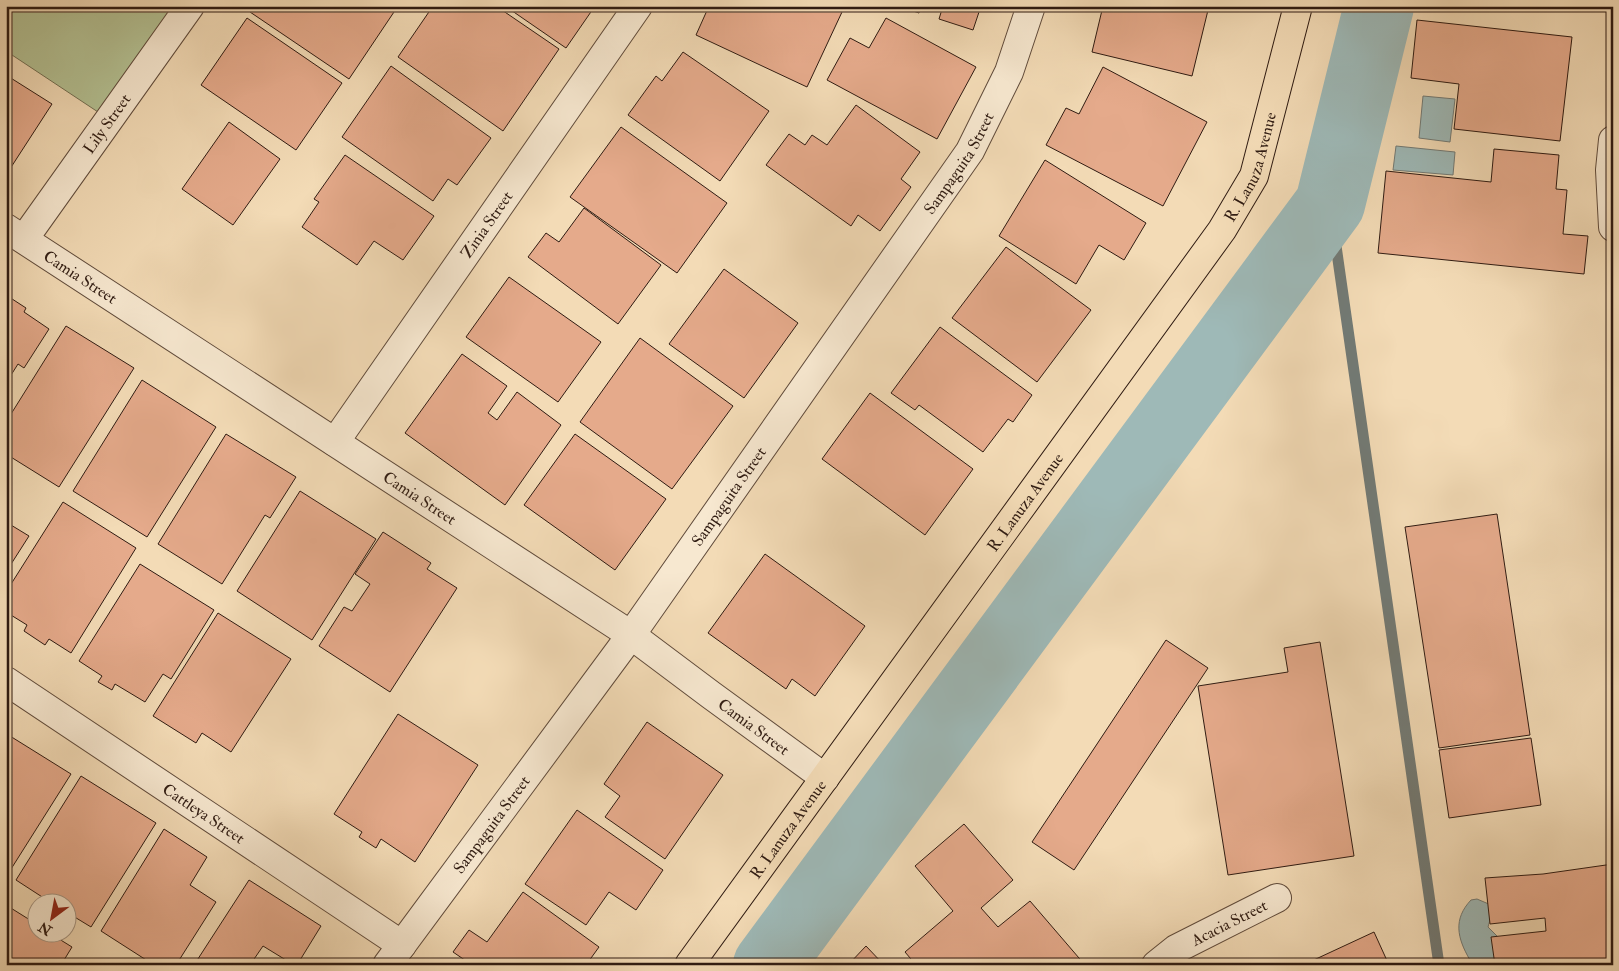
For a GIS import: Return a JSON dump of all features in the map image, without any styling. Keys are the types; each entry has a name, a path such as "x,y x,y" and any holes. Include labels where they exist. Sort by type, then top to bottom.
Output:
{"main road":[{"name":"R. Lanuza Avenue","path":"689,965 1222,230 1254,176 1298,6"}],"street":[{"name":"Lily Street","path":"15,234 190,6"},
{"name":"Zinia Street","path":"336,442 638,6"},
{"name":"Sampaguita Street","path":"394,955 631,634 970,151 1009,72 1031,6"},
{"path":"1613,140 1610,170 1613,227"},
{"name":"Camia Street","path":"15,234 631,634 825,778"},
{"name":"Cattleya Street","path":"6,681 394,955"},
{"name":"Acacia Street","path":"1156,965 1176,950 1277,898"}],"green space":[{"path":"6,6 175,6 98,112 6,51"}],"water":[{"path":"1423,96 1455,99 1450,142 1419,138"},
{"path":"1396,146 1455,152 1453,175 1393,170"},
{"path":"1477,899 1491,905 1492,913 1488,927 1498,937 1499,958 1496,961 1482,964 1470,960 1462,944 1459,929 1461,914 1465,907 1471,900"}],"building":[{"path":"255,6 398,6 349,79 250,12"},
{"path":"433,6 496,6 559,49 503,131 398,57"},
{"path":"505,6 595,6 566,48"},
{"path":"709,6 831,6 842,12 807,87 696,35"},
{"path":"898,6 921,6 919,13"},
{"path":"943,6 981,6 973,30 939,19"},
{"path":"1103,6 1209,6 1192,76 1092,52"},
{"path":"247,18 342,83 296,150 201,85"},
{"path":"886,18 976,67 937,139 827,80 850,38 869,48"},
{"path":"1417,20 1572,37 1560,141 1454,129 1459,84 1411,78"},
{"path":"683,52 769,111 720,181 628,115 656,76 662,81"},
{"path":"391,66 491,138 457,185 448,179 433,201 342,137"},
{"path":"1103,67 1207,122 1163,206 1046,145 1066,108 1079,114"},
{"path":"6,75 52,104 6,175"},
{"path":"856,105 920,152 901,179 911,187 880,231 858,215 851,226 766,165 789,134 805,145 812,135 827,145"},
{"path":"229,122 280,159 233,225 182,189"},
{"path":"621,127 727,203 677,273 570,197"},
{"path":"1494,149 1559,155 1556,189 1567,190 1563,234 1588,236 1584,274 1378,253 1386,171 1491,182"},
{"path":"345,155 434,216 403,260 374,241 357,265 302,227 319,202 314,199"},
{"path":"1045,160 1146,223 1124,260 1099,245 1076,284 999,236"},
{"path":"584,208 661,265 618,324 528,257 546,233 559,242"},
{"path":"1006,247 1091,310 1037,382 952,318"},
{"path":"724,269 798,323 744,398 669,344"},
{"path":"509,277 601,342 558,402 466,337"},
{"path":"6,295 26,308 24,312 49,329 24,368 18,364 6,383"},
{"path":"66,326 134,368 59,487 6,454 6,422"},
{"path":"940,327 1032,395 1013,422 1008,419 983,452 919,405 915,410 891,393"},
{"path":"640,338 733,406 672,489 580,422"},
{"path":"462,354 507,386 488,413 497,420 517,392 561,425 505,505 405,433"},
{"path":"142,380 216,427 147,537 73,491"},
{"path":"870,393 973,469 925,535 822,459"},
{"path":"226,434 296,477 270,518 265,515 222,584 158,544"},
{"path":"575,434 666,499 615,570 524,505"},
{"path":"300,491 376,539 312,640 237,591"},
{"path":"63,502 136,548 71,653 49,639 45,645 24,631 27,625 6,612 6,592"},
{"path":"1497,514 1530,735 1439,748 1405,527"},
{"path":"6,522 29,536 6,572"},
{"path":"383,532 431,563 427,569 457,588 390,692 319,646 344,607 352,611 370,584 355,574"},
{"path":"765,554 865,626 815,696 792,679 786,689 708,633"},
{"path":"140,564 214,610 171,679 163,674 145,702 115,684 112,690 98,682 102,676 79,661"},
{"path":"218,613 291,659 231,752 202,733 196,743 153,716"},
{"path":"1166,640 1208,668 1074,870 1032,842"},
{"path":"1320,642 1354,856 1228,875 1198,686 1288,672 1284,648"},
{"path":"398,714 478,765 415,862 381,839 376,848 359,837 362,832 334,814"},
{"path":"647,722 723,775 665,859 605,817 620,796 604,784"},
{"path":"10,736 71,774 6,877 6,742"},
{"path":"1531,738 1541,805 1449,818 1439,750"},
{"path":"81,776 156,823 91,927 78,919 78,894 38,894 16,880"},
{"path":"577,810 663,870 636,910 609,892 586,925 525,884"},
{"path":"964,824 1013,880 981,908 998,927 1030,901 1085,965 916,965 905,952 953,911 915,866"},
{"path":"164,829 207,857 190,885 216,902 176,965 154,965 101,931"},
{"path":"1613,864 1613,965 1495,965 1491,937 1546,931 1545,918 1490,924 1485,878 1543,874"},
{"path":"249,880 321,926 297,965 263,946 250,965 194,965"},
{"path":"523,892 599,947 586,965 472,965 453,952 469,930 487,942"},
{"path":"6,905 28,919 28,944 67,944 72,947 61,965 6,965"},
{"path":"1374,932 1389,965 1303,965"},
{"path":"866,946 884,965 848,965"}],"waterway":[{"path":"768,965 1330,204 1379,6"},
{"path":"1330,204 1439,965"}]}
